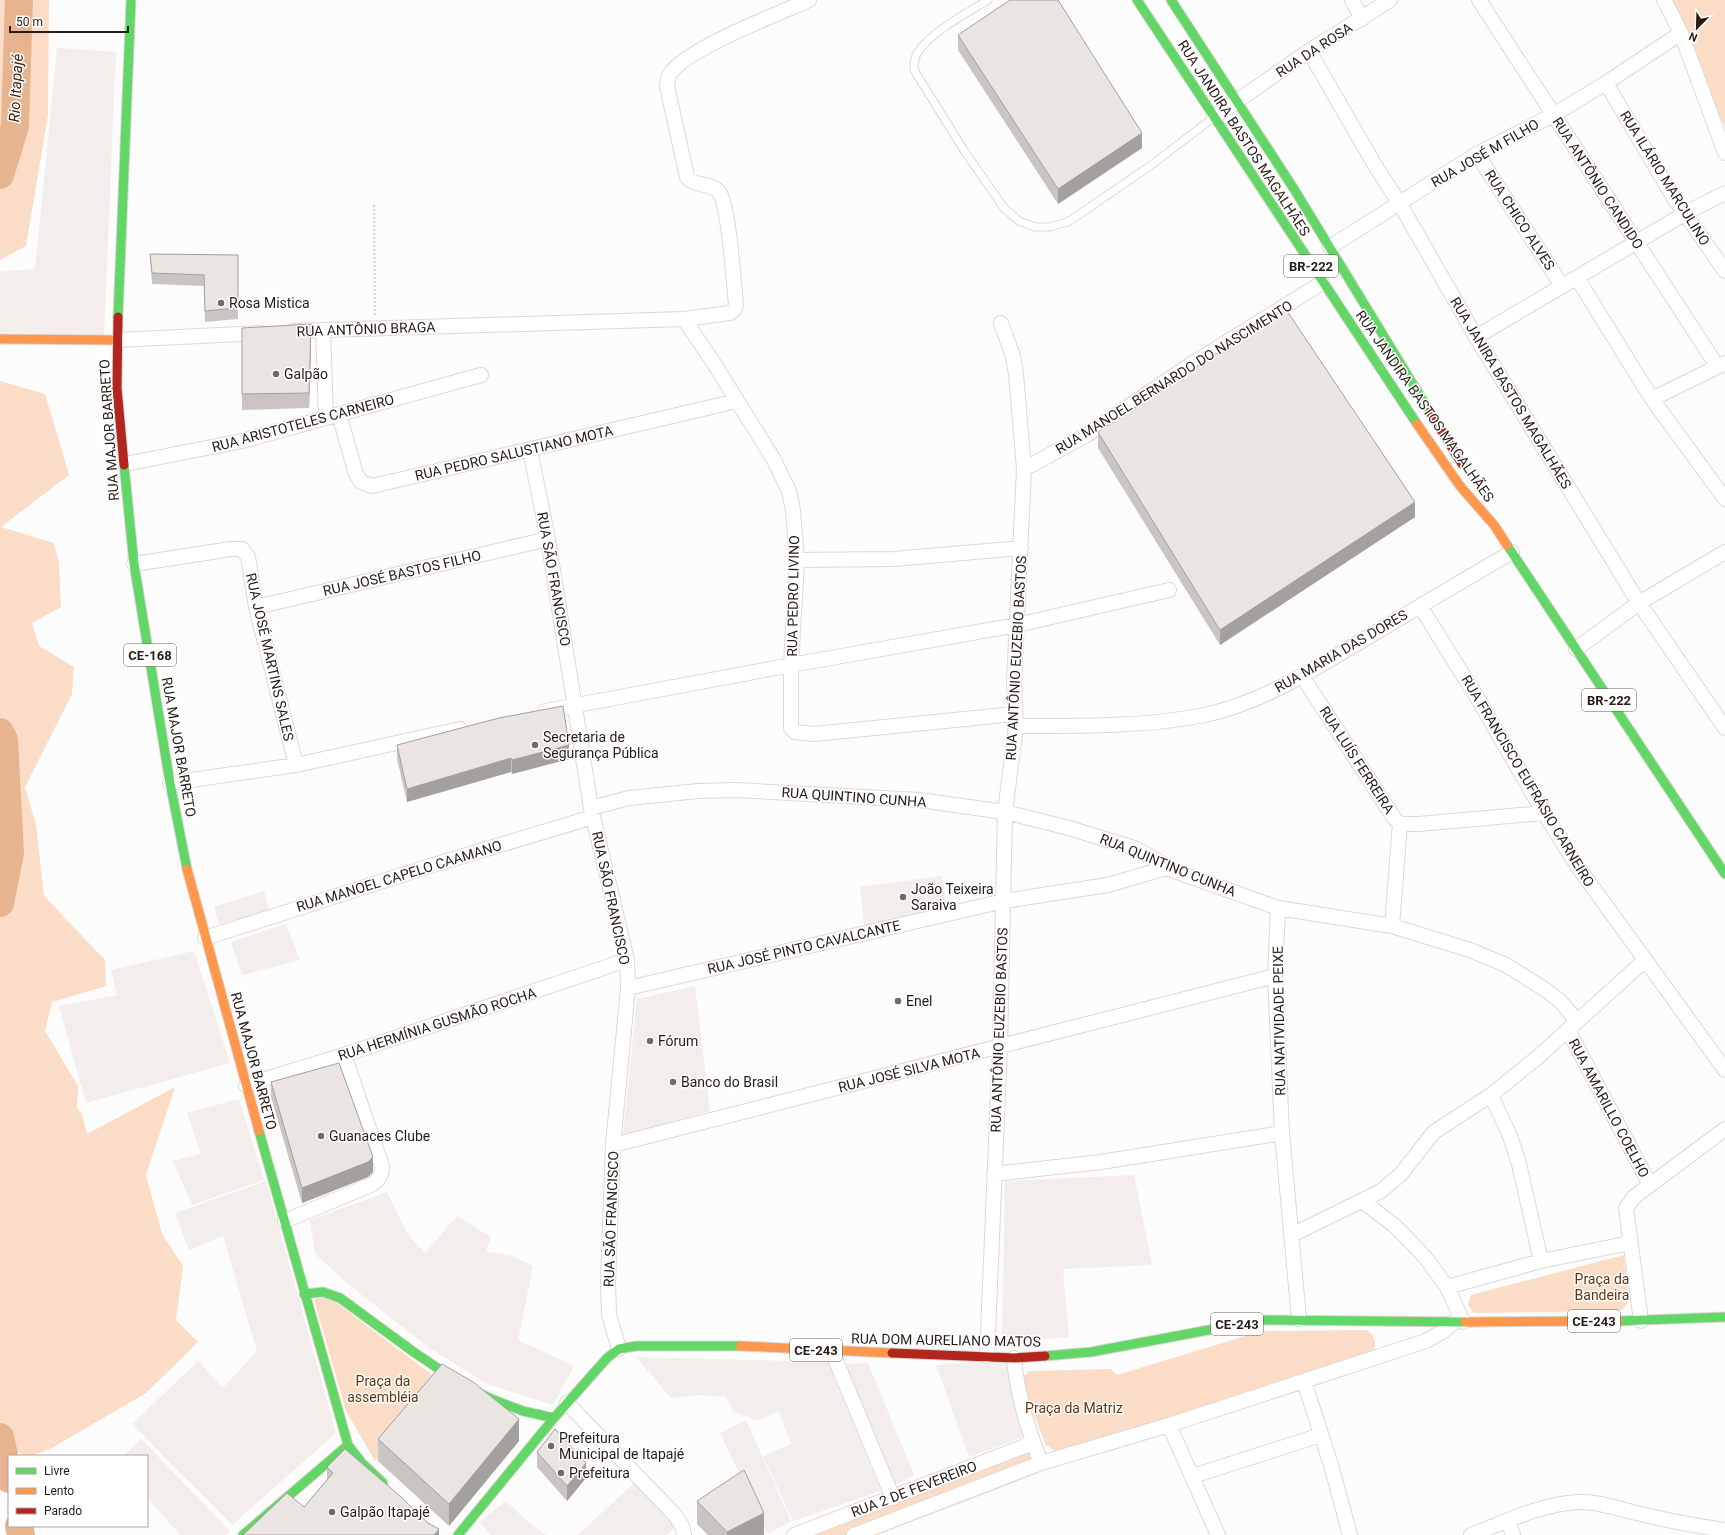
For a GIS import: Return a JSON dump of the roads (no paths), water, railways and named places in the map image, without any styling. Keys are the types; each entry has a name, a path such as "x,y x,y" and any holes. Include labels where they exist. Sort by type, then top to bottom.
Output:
{"main road":[{"name":"RUA MAJOR BARRETO","path":"131,0 117,340 118,388 134,564 170,783 190,885 285,1221 304,1294 348,1445"},
{"name":"RUA JANDIRA BASTOS MAGALHÃES","path":"1137,0 1322,283 1453,474 1478,508 1494,525 1725,874"},
{"name":"RUA JANDIRA BASTOS MAGALHÃES","path":"1171,0 1238,101 1330,247 1466,470"},
{"name":"RUA ANTÔNIO BRAGA","path":"0,339 117,340"},
{"name":"RUA JANDIRA BASTOS MAGALHÃES","path":"1482,497 1494,525"},
{"path":"304,1294 323,1292 340,1298 438,1371 509,1408 554,1418"},
{"name":"CE-243","path":"1458,1322 1641,1321 1725,1317"},
{"name":"RUA DOM AURELIANO MATOS","path":"619,1349 636,1346 751,1346 832,1351 1014,1358 1091,1352 1262,1320 1299,1319 1458,1322"},
{"path":"461,1534 554,1418 607,1358 619,1349"},
{"path":"243,1535 348,1445 362,1463 389,1489"}],"street":[{"name":"RUA ANTÔNIO BRAGA","path":"117,340 375,328 684,319 724,315 734,310 736,305 728,228 721,195 715,188 693,182 687,178 667,86 670,74 681,62 712,44 809,0"},
{"path":"1352,0 1362,19"},
{"name":"RUA DA ROSA","path":"1214,117 1309,51 1390,0"},
{"name":"RUA ANTÔNIO CANDIDO","path":"1479,0 1636,242 1721,364"},
{"path":"1664,0 1681,33 1725,153"},
{"name":"RUA JOSÉ M FILHO","path":"1330,247 1477,154 1553,115 1606,84 1681,33"},
{"name":"RUA JANIRA BASTOS MAGALHÃES","path":"1309,51 1376,167 1400,204 1476,337 1639,603 1725,728"},
{"name":"RUA ILÁRIO MARCULINO","path":"1606,84 1674,198 1686,213 1725,271"},
{"name":"RUA CHICO ALVES","path":"1477,154 1562,286"},
{"path":"1476,337 1686,213 1725,193"},
{"path":"1577,278 1652,399 1725,499"},
{"name":"RUA MANOEL BERNARDO DO NASCIMENTO","path":"1024,469 1088,434 1192,364 1322,283"},
{"name":"RUA PEDRO LIVINO","path":"684,319 774,460 789,491 793,510 797,560 791,665 790,721 791,728 795,732"},
{"name":"RUA ANTÔNIO EUZEBIO BASTOS","path":"987,1356 1000,1047 1005,812 1016,720 1014,683 1024,469 1016,374 1013,356 1001,323"},
{"path":"323,330 332,416"},
{"path":"1652,399 1721,364"},
{"name":"RUA ARISTOTELES CARNEIRO","path":"124,464 219,446 481,374"},
{"name":"RUA PEDRO SALUSTIANO MOTA","path":"332,416 356,474 361,482 372,486 737,401"},
{"name":"RUA SÃO FRANCISCO","path":"530,450 548,539 576,705 592,812 627,960 628,988 612,1144 608,1282 609,1315 619,1349"},
{"name":"RUA JOSÉ BASTOS FILHO","path":"256,607 548,539"},
{"path":"797,560 894,559 1021,548"},
{"name":"RUA JOSÉ MARTINS SALES","path":"134,564 231,549 242,549 248,557 256,607 296,765"},
{"name":"RUA MARIA DAS DORES","path":"795,732 814,734 1016,720 1095,725 1145,723 1200,716 1233,708 1302,676 1512,552"},
{"path":"1576,649 1639,603 1725,552"},
{"path":"531,714 791,665 1017,626 1169,590"},
{"name":"RUA FRANCISCO EUFRÁSIO CARNEIRO","path":"1420,606 1478,699 1544,813 1578,867 1725,1070"},
{"name":"RUA LUÍS FERREIRA","path":"1302,676 1400,824 1419,824 1544,813"},
{"path":"170,783 296,765 473,726"},
{"name":"RUA QUINTINO CUNHA","path":"592,812 629,798 667,793 736,790 920,800 1005,812 1070,828 1134,848 1155,859 1166,868 1278,908 1392,926 1470,950 1506,966 1546,990 1560,1001 1572,1026"},
{"name":"RUA MANOEL CAPELO CAAMANO","path":"205,938 592,812"},
{"path":"1392,926 1400,824"},
{"name":"RUA JOSÉ PINTO CAVALCANTE","path":"628,988 1004,901 1108,885 1166,868"},
{"name":"RUA NATIVIDADE PEIXE","path":"1278,908 1275,976 1282,1133 1299,1319"},
{"name":"RUA HERMÍNIA GUSMÃO ROCHA","path":"246,1085 344,1055 627,960"},
{"path":"1292,1235 1381,1191 1401,1174 1434,1132 1491,1094 1572,1026 1645,960"},
{"name":"RUA JOSÉ SILVA MOTA","path":"612,1144 1000,1047 1275,976"},
{"name":"RUA AMARILLO COELHO","path":"1572,1026 1650,1185"},
{"path":"285,1221 373,1184 380,1178 382,1173 382,1166 344,1055"},
{"path":"1491,1094 1510,1136 1519,1164 1541,1261"},
{"path":"1641,1321 1626,1208 1634,1197 1725,1129"},
{"path":"994,1174 1117,1160 1282,1133"},
{"path":"1362,1201 1395,1226 1425,1257 1447,1287 1458,1322"},
{"path":"1447,1287 1541,1261 1630,1243"},
{"name":"RUA 2 DE FEVEREIRO","path":"854,1535 1041,1463 1169,1425 1426,1341 1458,1322"},
{"path":"832,1351 892,1498"},
{"path":"1014,1358 1018,1388 1033,1443 1041,1463"},
{"path":"1304,1381 1350,1535"},
{"path":"568,1402 675,1515 682,1526 684,1535"},
{"path":"1169,1425 1218,1535"},
{"path":"1193,1476 1321,1435"},
{"name":"RUA 2 DE FEVEREIRO","path":"794,1535 1033,1443"},
{"path":"1471,1535 1508,1520 1562,1504 1580,1502 1599,1504 1684,1524 1725,1530"},
{"path":"1508,1520 1513,1535"}],"lane":[{"path":"988,0 945,28 927,43 917,53 914,62 914,70 965,152 1004,208 1019,221 1035,228 1050,227 1068,222 1150,166 1214,117"}],"waterway":[{"name":"Rio Itapajé","path":"0,175 15,126 19,0"},
{"name":"Rio Itapajé","path":"0,732 4,740 10,853 0,903"},
{"name":"Rio Itapajé","path":"0,1437 8,1474"},
{"name":"Rio Itapajé","path":"19,1527 21,1535"}],"place":[{"name":"Rosa Mistica","path":"221,303"},
{"name":"Galpão","path":"276,374"},
{"name":"Secretaria de Segurança Pública","path":"535,745"},
{"name":"João Teixeira Saraiva","path":"903,897"},
{"name":"Enel","path":"898,1001"},
{"name":"Fórum","path":"650,1041"},
{"name":"Banco do Brasil","path":"673,1082"},
{"name":"Guanaces Clube","path":"321,1136"},
{"name":"Prefeitura Municipal de Itapajé","path":"551,1446"},
{"name":"Prefeitura","path":"561,1473"},
{"name":"Galpão Itapajé","path":"332,1512"}],"park label":[{"name":"Praça da Bandeira","path":"1602,1288"},
{"name":"Praça da assembléia","path":"383,1390"},
{"name":"Praça da Matriz","path":"1074,1408"}]}
